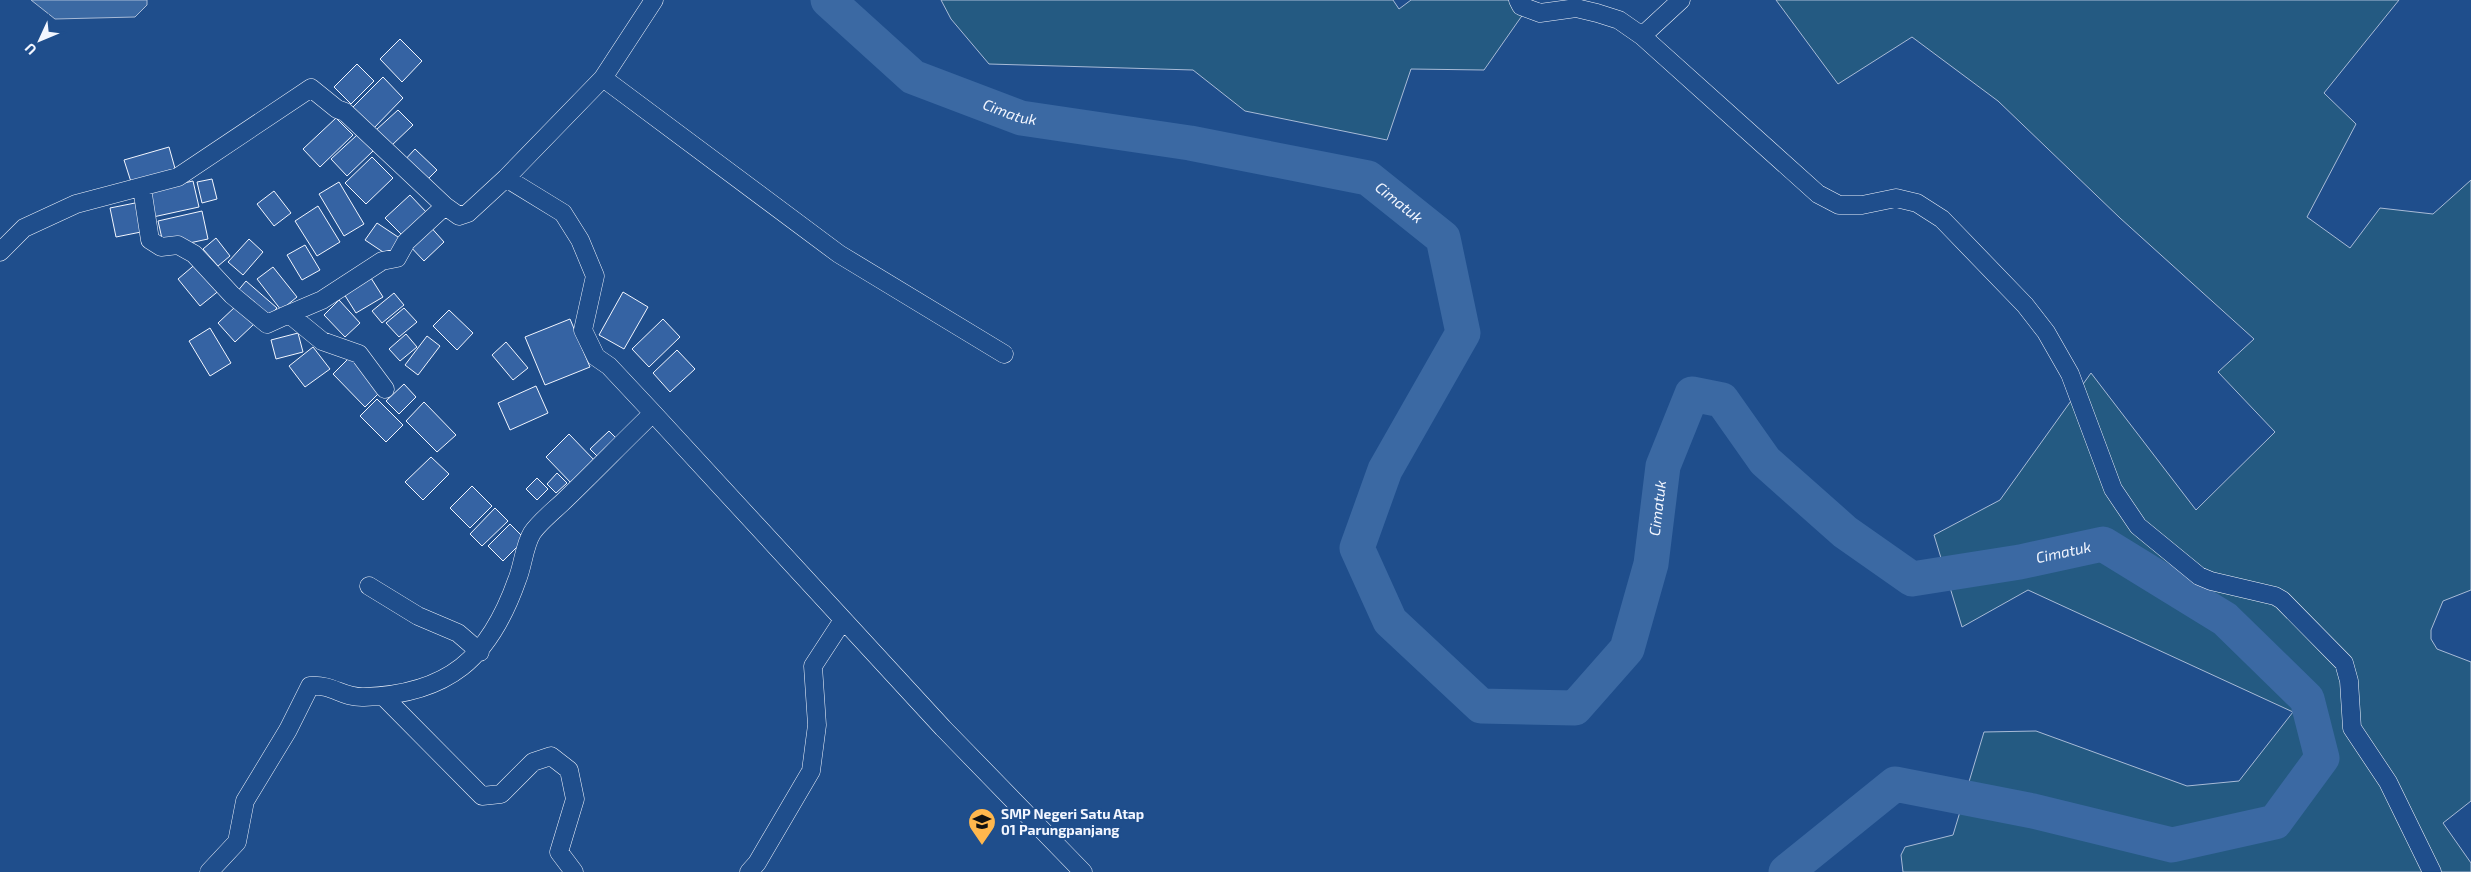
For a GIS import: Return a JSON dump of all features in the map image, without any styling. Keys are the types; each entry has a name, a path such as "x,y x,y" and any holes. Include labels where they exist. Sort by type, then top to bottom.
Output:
{"street":[{"path":"0,252 24,228 76,204 178,177 311,88 337,109 345,112 445,206 459,216 468,213 506,178 603,78 654,0"},
{"path":"1518,0 1521,6 1540,13 1576,8 1619,20 1642,36 1818,194 1839,205 1862,205 1896,198 1917,203 1942,219 2025,305 2046,332 2070,374 2113,489 2138,526 2199,576 2210,581 2275,596 2282,600 2344,663 2349,681 2352,728 2388,782 2432,872"},
{"path":"1642,36 1681,0"},
{"path":"603,78 839,254 1004,354"},
{"path":"506,178 563,213 576,233 595,276 583,330 596,357 609,366 943,728 1083,872"},
{"path":"142,188 150,240 161,247 178,245 194,254 232,295 266,324 322,300 382,261 397,258 406,242 445,206"},
{"path":"289,314 322,341 359,354 385,389"},
{"path":"209,872 237,842 244,801 288,730 310,686 324,685 340,694 362,698 383,696 441,682 459,671 480,652 511,596 532,534 653,413"},
{"path":"369,586 418,616 458,632 480,652"},
{"path":"749,872 757,863 811,771 817,725 813,666 843,620"},
{"path":"383,696 482,796 501,794 533,762 551,756 569,770 575,799 559,852 574,872"}],"shaded area":[{"path":"31,0 147,0 147,5 135,17 55,19"},
{"path":"941,0 1393,0 1399,9 1411,0 1533,0 1484,70 1411,69 1387,140 1245,111 1193,70 989,64 951,19"},
{"path":"1776,0 2399,0 2324,93 2356,124 2307,217 2350,248 2380,208 2433,214 2471,180 2471,590 2443,601 2431,630 2431,639 2437,649 2471,662 2471,801 2443,823 2471,863 2471,872 1903,872 1901,855 1905,847 1953,835 1984,732 2036,731 2187,786 2239,781 2293,712 2028,590 1962,627 1934,535 2000,500 2091,373 2196,510 2275,432 2218,372 2254,339 2120,218 1998,101 1912,37 1838,84"}],"building":[{"path":"400,39 422,61 402,82 380,59"},
{"path":"357,64 374,81 351,104 334,87"},
{"path":"383,77 403,98 373,129 352,108"},
{"path":"398,110 413,125 391,146 376,130"},
{"path":"336,118 353,135 320,167 303,149"},
{"path":"357,135 373,151 347,176 331,159"},
{"path":"169,147 176,172 132,185 124,160"},
{"path":"415,149 437,170 424,183 402,163"},
{"path":"372,157 393,178 366,204 345,183"},
{"path":"212,179 217,199 202,203 197,182"},
{"path":"193,181 199,207 153,217 147,191"},
{"path":"339,182 364,224 344,236 319,194"},
{"path":"274,191 291,213 274,226 257,204"},
{"path":"410,195 427,213 403,236 385,218"},
{"path":"140,202 146,231 116,237 110,208"},
{"path":"318,206 340,242 317,256 295,221"},
{"path":"202,211 208,239 180,245 163,243 158,221"},
{"path":"377,223 401,239 389,256 365,240"},
{"path":"428,224 444,242 424,261 407,243"},
{"path":"216,238 230,256 218,266 203,249"},
{"path":"249,239 263,252 243,275 228,262"},
{"path":"305,245 320,270 302,280 287,255"},
{"path":"198,262 221,289 200,306 178,279"},
{"path":"273,267 297,297 281,310 257,279"},
{"path":"371,278 383,297 356,313 344,294"},
{"path":"246,281 277,308 266,320 236,293"},
{"path":"623,292 648,307 624,349 599,335"},
{"path":"394,293 404,305 382,323 372,311"},
{"path":"339,300 360,323 345,337 324,315"},
{"path":"236,306 254,324 235,342 218,323"},
{"path":"404,308 417,322 399,337 386,323"},
{"path":"449,310 473,333 457,350 433,326"},
{"path":"570,319 590,367 545,385 525,337"},
{"path":"663,319 680,337 649,367 632,349"},
{"path":"210,328 231,363 210,376 189,341"},
{"path":"298,333 303,352 276,359 271,340"},
{"path":"406,334 417,347 400,361 389,349"},
{"path":"427,336 440,346 418,375 405,365"},
{"path":"506,342 528,368 513,380 492,355"},
{"path":"313,347 330,369 305,387 289,366"},
{"path":"677,350 695,369 670,392 653,373"},
{"path":"351,356 383,389 365,407 333,374"},
{"path":"404,384 416,397 399,414 386,401"},
{"path":"536,386 548,413 510,430 498,403"},
{"path":"377,399 403,425 386,442 360,416"},
{"path":"424,402 456,435 437,452 406,421"},
{"path":"609,431 617,439 599,458 590,449"},
{"path":"569,434 596,462 573,485 546,457"},
{"path":"431,457 449,474 423,500 405,482"},
{"path":"557,473 567,483 556,493 547,484"},
{"path":"537,478 548,489 537,500 526,489"},
{"path":"472,486 492,506 470,528 450,508"},
{"path":"495,508 508,521 482,546 470,534"},
{"path":"510,524 525,539 503,561 488,546"}],"waterway":[{"name":"Cimatuk","path":"828,0 913,77 1021,118 1190,143 1368,178 1443,238 1463,333 1385,470 1357,548 1390,621 1481,706 1575,708 1627,649 1651,564 1663,466 1692,394 1722,400 1765,461 1845,532 1912,579 2020,562 2103,544 2225,619 2307,699 2322,758 2275,822 2172,845 2033,811 1895,784 1786,872"}],"place":[{"name":"SMP Negeri Satu Atap 01 Parungpanjang","path":"982,846"}]}
